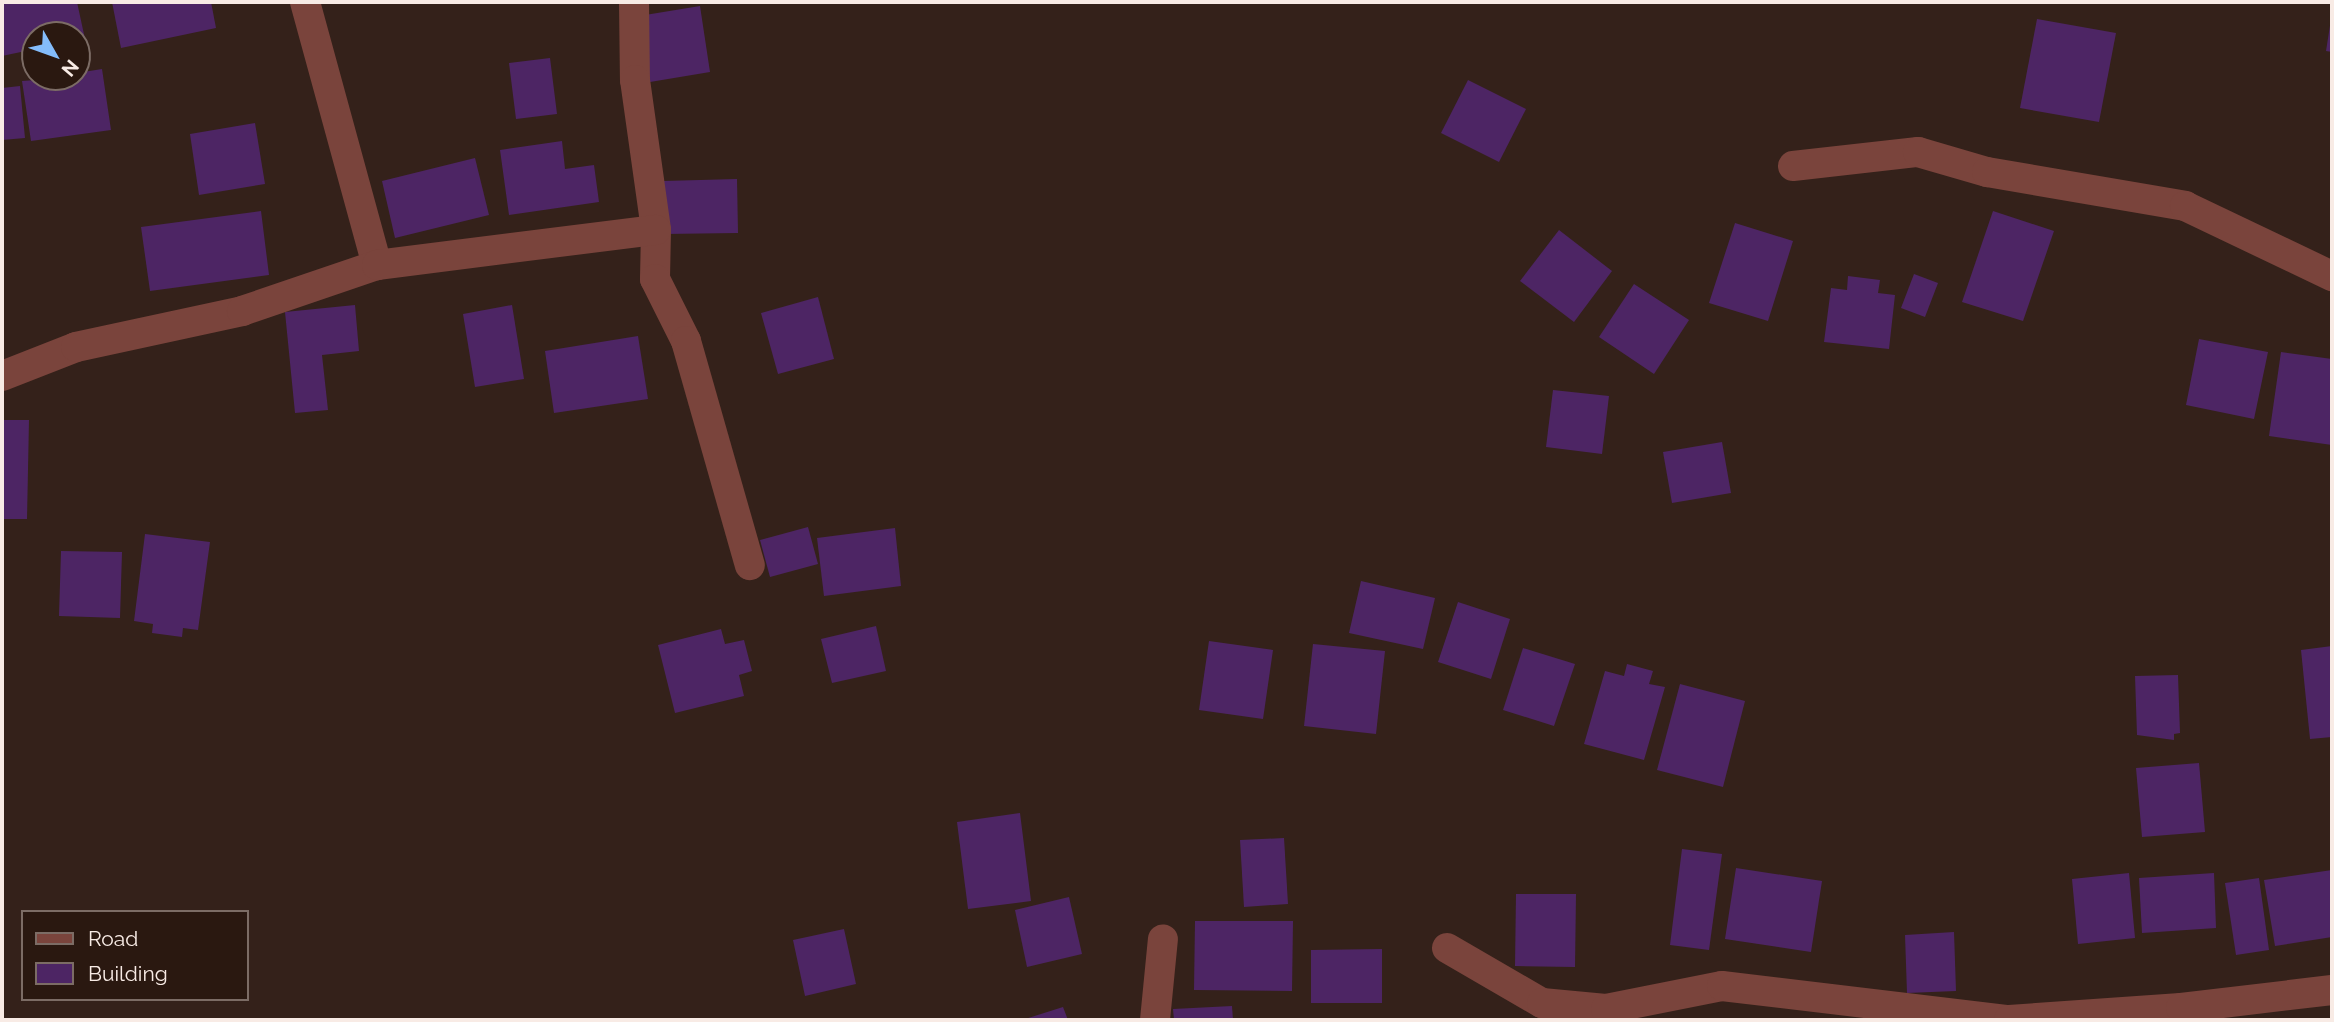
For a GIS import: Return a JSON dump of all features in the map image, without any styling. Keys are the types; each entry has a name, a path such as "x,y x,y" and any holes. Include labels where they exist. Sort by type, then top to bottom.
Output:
{"street":[{"path":"305,2 377,265"},
{"path":"634,2 635,80 656,230 655,279 686,341 750,565"},
{"path":"1793,166 1918,152 1987,172 2185,206 2332,276"},
{"path":"2,376 76,347 242,311 377,265 656,230"},
{"path":"1155,1020 1163,939"},
{"path":"1447,948 1543,1012 1606,1009 1722,986 2008,1020 2157,1010 2332,990"}],"building":[{"path":"2,2 77,2 81,21 21,21 21,52 2,56"},
{"path":"112,2 211,2 216,28 121,48"},
{"path":"700,6 710,72 650,82 639,16"},
{"path":"2037,19 2116,33 2099,122 2020,108"},
{"path":"2332,19 2332,52 2326,51"},
{"path":"550,58 557,114 516,119 509,63"},
{"path":"102,69 111,130 31,141 24,91 91,91 91,71"},
{"path":"1468,80 1526,109 1499,162 1441,133"},
{"path":"20,86 25,138 2,140 2,88"},
{"path":"255,123 265,184 199,195 190,134"},
{"path":"562,141 565,169 594,165 599,202 509,215 500,150"},
{"path":"475,158 489,215 395,238 382,181"},
{"path":"737,179 738,233 664,234 663,181"},
{"path":"261,211 269,275 150,291 141,227"},
{"path":"1993,211 2054,231 2023,321 1962,302"},
{"path":"1735,223 1793,241 1768,321 1709,303"},
{"path":"1559,230 1612,271 1574,322 1520,281"},
{"path":"1914,274 1938,283 1925,317 1901,308"},
{"path":"1848,276 1880,280 1878,293 1895,295 1889,349 1824,342 1831,288 1847,290"},
{"path":"1634,284 1689,320 1654,374 1599,337"},
{"path":"818,297 834,359 778,374 761,313"},
{"path":"355,305 359,351 322,355 328,410 295,413 285,312"},
{"path":"512,305 524,379 475,387 463,314"},
{"path":"638,336 648,399 554,413 545,351"},
{"path":"2199,339 2268,352 2254,419 2186,405"},
{"path":"2281,352 2332,359 2332,445 2269,436"},
{"path":"1553,390 1609,396 1602,454 1546,447"},
{"path":"2,420 29,420 27,519 2,519"},
{"path":"1722,442 1731,493 1672,503 1663,452"},
{"path":"808,527 818,564 770,577 760,540"},
{"path":"895,528 901,586 824,596 817,538"},
{"path":"145,534 210,542 198,630 183,628 182,637 152,633 153,624 134,621"},
{"path":"61,551 122,552 120,618 59,616"},
{"path":"1361,581 1435,598 1423,649 1349,633"},
{"path":"1458,602 1510,619 1491,679 1438,662"},
{"path":"876,626 886,671 832,683 821,639"},
{"path":"721,629 725,644 744,640 752,671 739,675 744,696 675,713 658,645"},
{"path":"1209,641 1273,650 1263,719 1199,710"},
{"path":"1313,644 1385,651 1376,734 1304,726"},
{"path":"2332,646 2332,737 2310,739 2301,650"},
{"path":"1523,648 1575,664 1554,726 1503,710"},
{"path":"1627,664 1653,671 1649,684 1665,687 1644,760 1584,744 1605,671 1624,676"},
{"path":"2178,675 2180,733 2174,734 2174,740 2137,735 2135,676"},
{"path":"1680,684 1745,701 1723,787 1657,770"},
{"path":"2199,763 2205,832 2142,837 2136,768"},
{"path":"1020,813 1031,901 968,909 957,822"},
{"path":"1284,838 1288,904 1244,907 1240,840"},
{"path":"1682,849 1722,854 1709,950 1670,945"},
{"path":"1736,868 1822,881 1811,952 1725,939"},
{"path":"2332,870 2332,937 2275,946 2264,880"},
{"path":"2129,873 2135,938 2078,944 2072,879"},
{"path":"2214,873 2216,928 2142,933 2139,878"},
{"path":"2259,878 2269,950 2236,955 2225,883"},
{"path":"1516,894 1576,894 1575,967 1515,966"},
{"path":"1069,897 1082,954 1027,967 1015,910"},
{"path":"1195,921 1293,921 1292,991 1194,990"},
{"path":"844,929 856,984 805,996 793,940"},
{"path":"1954,932 1956,991 1907,993 1905,935"},
{"path":"1382,949 1382,1003 1311,1003 1311,950"},
{"path":"1232,1006 1233,1020 1174,1020 1173,1009"},
{"path":"1063,1007 1068,1020 1022,1020"}]}
